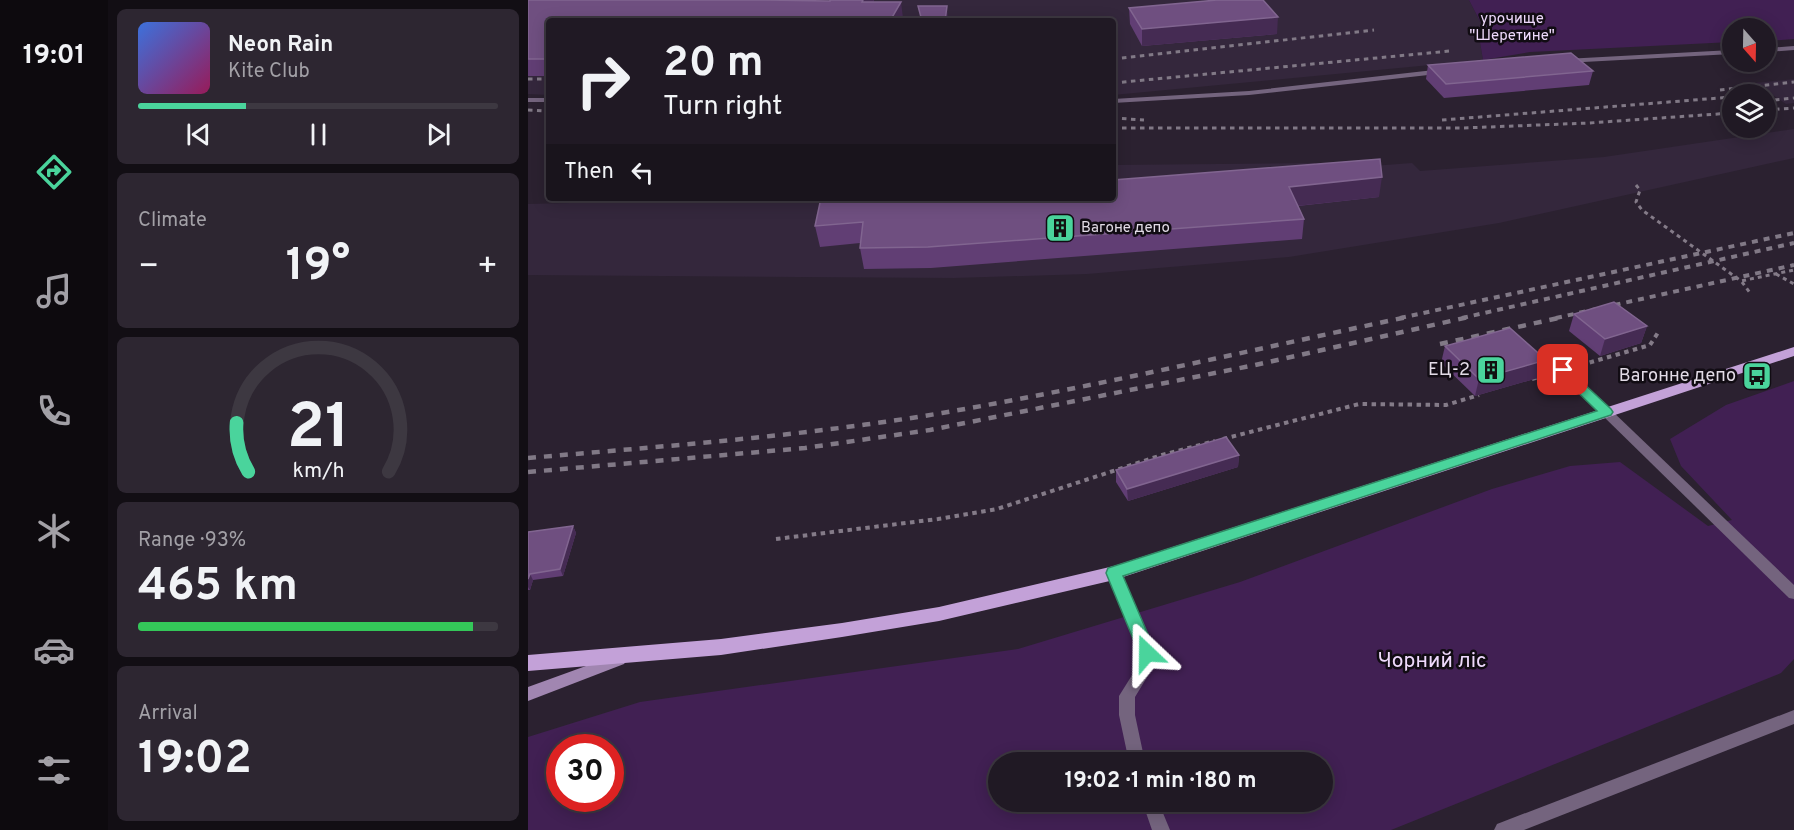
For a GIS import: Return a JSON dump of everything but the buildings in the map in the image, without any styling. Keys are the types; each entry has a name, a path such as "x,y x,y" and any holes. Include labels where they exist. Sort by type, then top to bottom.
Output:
{"main road":[{"path":"528,663 629,656 842,630 939,614 1114,573 1794,351"}],"street":[{"path":"1776,49 1794,48"},
{"path":"1554,62 1722,53"},
{"path":"1116,101 1249,93 1447,71"},
{"path":"528,100 546,100"},
{"path":"1563,370 1794,594"},
{"path":"1114,573 1147,653 1141,674 1127,696 1127,715 1135,752"},
{"path":"528,694 629,656"},
{"path":"1503,830 1794,717"},
{"path":"1154,812 1161,830"}],"path":[{"path":"1636,184 1640,190 1636,202 1642,210 1741,281 1750,293"},
{"path":"1741,281 1794,270"},
{"path":"1775,273 1794,285"},
{"path":"1523,382 1650,345 1659,331"},
{"path":"776,539 938,519 997,509 1162,455 1314,414 1359,404 1446,405 1484,393"}],"shaded area":[{"path":"528,0 1469,0 1483,27 1479,36 1483,60 1116,95 1116,18 546,18 546,95 528,94"},
{"path":"1794,79 1794,103 1786,104 1776,97 1776,84 1755,83"},
{"path":"1794,129 1794,158 1499,223 1289,257 1087,274 954,278 528,275 528,204 627,201 1116,201 1116,165 1315,163 1319,170 1412,163 1420,171 1604,157 1733,138 1776,138 1776,132"}],"green space":[{"name":"урочище \"Шеретине\"","path":"1469,0 1794,0 1794,39 1776,40 1776,18 1722,18 1722,42 1530,52 1483,60 1479,36 1483,27"},
{"name":"Чорний ліс","path":"1794,381 1794,659 1781,673 1391,830 528,830 528,737 640,702 1018,649 1240,582 1492,489 1570,466 1620,462 1708,526 1732,520 1681,466 1670,439 1726,405"}],"railway":[{"path":"1116,59 1374,30"},
{"path":"1116,83 1450,51"},
{"path":"528,79 546,79"},
{"path":"1720,90 1794,82"},
{"path":"1442,120 1722,98"},
{"path":"1776,100 1794,98"},
{"path":"1776,109 1794,108"},
{"path":"528,110 546,111"},
{"path":"1116,128 1463,128 1589,123 1722,114"},
{"path":"1116,118 1144,120"},
{"path":"1400,318 1794,233"},
{"path":"1462,318 1794,243"},
{"path":"1556,318 1794,265"},
{"path":"528,458 787,434 942,413 1117,379 1407,317"},
{"path":"528,472 805,448 930,430 1255,365 1469,317"},
{"path":"1440,344 1563,317"}],"place":[{"name":"Вагоне депо","path":"1060,228"},
{"name":"ЕЦ-2","path":"1491,370"},
{"name":"Вагонне депо","path":"1757,376"}],"route":[{"path":"1147,653 1114,573 1606,412 1563,370"}]}
